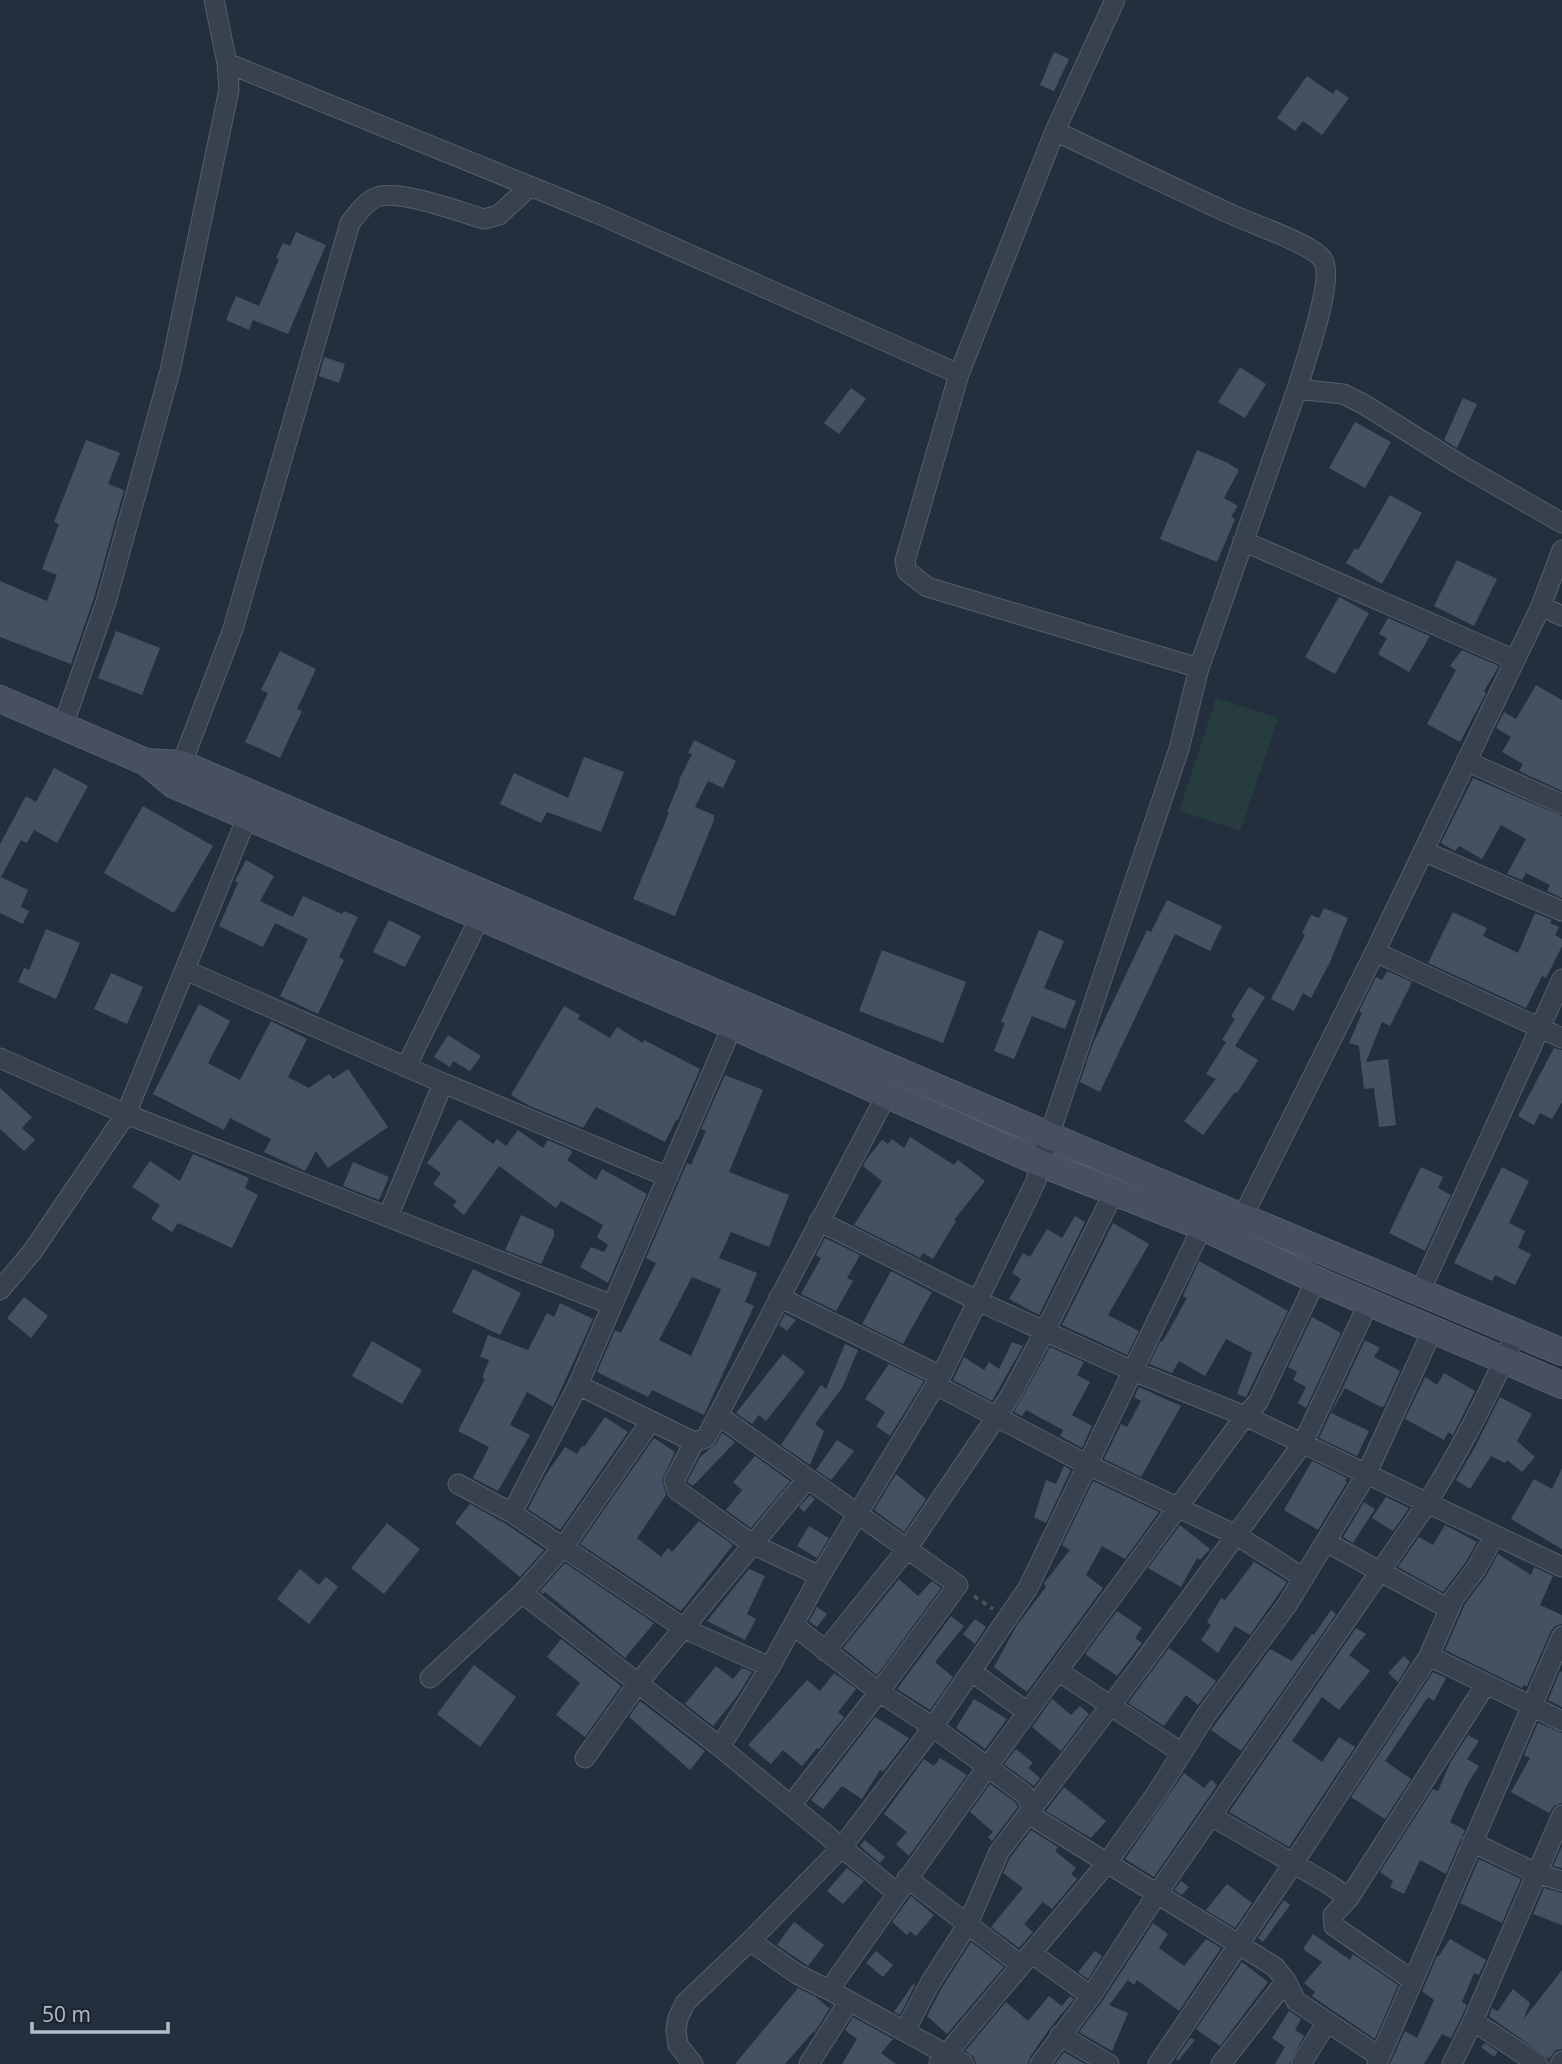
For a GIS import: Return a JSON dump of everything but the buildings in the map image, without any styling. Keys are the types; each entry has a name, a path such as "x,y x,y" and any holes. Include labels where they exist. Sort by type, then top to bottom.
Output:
{"main road":[{"path":"0,698 737,1015 887,1094 1040,1163 1114,1192 1208,1216 1242,1218 1562,1351"},
{"path":"178,775 247,817 480,917 1049,1136 1208,1216 1316,1280 1562,1385"}],"street":[{"path":"63,726 106,602 170,371 229,90 227,63 214,0"},
{"path":"1115,0 1055,131 960,374 907,551 906,570 927,587 1199,668"},
{"path":"227,63 530,186 960,374"},
{"path":"720,1747 939,1381 1036,1181 1179,750 1199,668 1297,389 1322,302 1326,275 1322,260 1309,248 1055,131"},
{"path":"178,775 233,629 350,223 361,208 376,197 394,194 484,219 499,215 530,186"},
{"path":"1297,389 1343,394 1365,405 1459,464 1562,523"},
{"path":"1243,541 1515,660"},
{"path":"1242,1218 1375,952 1541,606 1562,550"},
{"path":"1541,606 1562,615"},
{"path":"1466,761 1562,804"},
{"path":"0,1290 32,1252 126,1114 247,817"},
{"path":"1423,851 1562,911"},
{"path":"406,1067 480,917"},
{"path":"1375,952 1562,1038"},
{"path":"185,970 667,1177"},
{"path":"1420,1292 1562,979"},
{"path":"512,1513 578,1385 737,1015"},
{"path":"0,1058 126,1114 612,1305"},
{"path":"387,1217 443,1083"},
{"path":"820,1576 751,1544 677,1490 674,1481 694,1442 706,1438 887,1094"},
{"path":"825,1651 907,1549 1010,1398 1114,1192"},
{"path":"693,2064 678,2045 676,2030 685,2003 842,1847 933,1727 1028,1588 1208,1216"},
{"path":"819,1221 978,1301 1133,1371 1245,1416 1562,1567"},
{"path":"829,1990 1027,1712 1264,1394 1316,1280"},
{"path":"779,1297 939,1381 996,1418 1236,1535 1304,1578"},
{"path":"905,2031 930,1983 968,1924 994,1860 1303,1443 1369,1302"},
{"path":"942,2059 1107,1863 1304,1578 1366,1475 1433,1329"},
{"path":"1040,2064 1091,1996 1157,1894 1427,1502 1516,1333"},
{"path":"578,1385 694,1442"},
{"path":"718,1415 958,1584 791,1805"},
{"path":"430,1678 522,1593 564,1546 651,1421"},
{"path":"584,1758 638,1684 807,1479"},
{"path":"458,1484 512,1513 564,1546 685,1629 770,1667"},
{"path":"1158,2064 1429,1656 1449,1609 1495,1535"},
{"path":"1326,1542 1449,1609"},
{"path":"522,1593 720,1747 842,1847 1091,1996"},
{"path":"793,1625 879,1692 988,1766 1030,1800 1031,1809 1038,1820 1280,1971 1296,2001 1378,2060 1562,1636"},
{"path":"1429,1656 1562,1721"},
{"path":"1058,1671 1182,1753"},
{"path":"972,1672 1027,1712"},
{"path":"1412,1980 1334,1926 1333,1915 1349,1898 1486,1684"},
{"path":"1452,2064 1562,1815"},
{"path":"1211,1816 1349,1898"},
{"path":"1472,1842 1536,1873 1562,1881"},
{"path":"750,1941 797,1974 905,2031 942,2059 964,2064"},
{"path":"1221,2064 1286,1981"},
{"path":"809,2064 849,2001"},
{"path":"1473,2021 1538,2064"},
{"path":"1301,2064 1327,2022"},
{"path":"1060,2035 1110,2064"}],"path":[{"path":"958,1584 1008,1620"}],"green space":[{"path":"1216,698 1278,718 1240,831 1179,811"}]}
